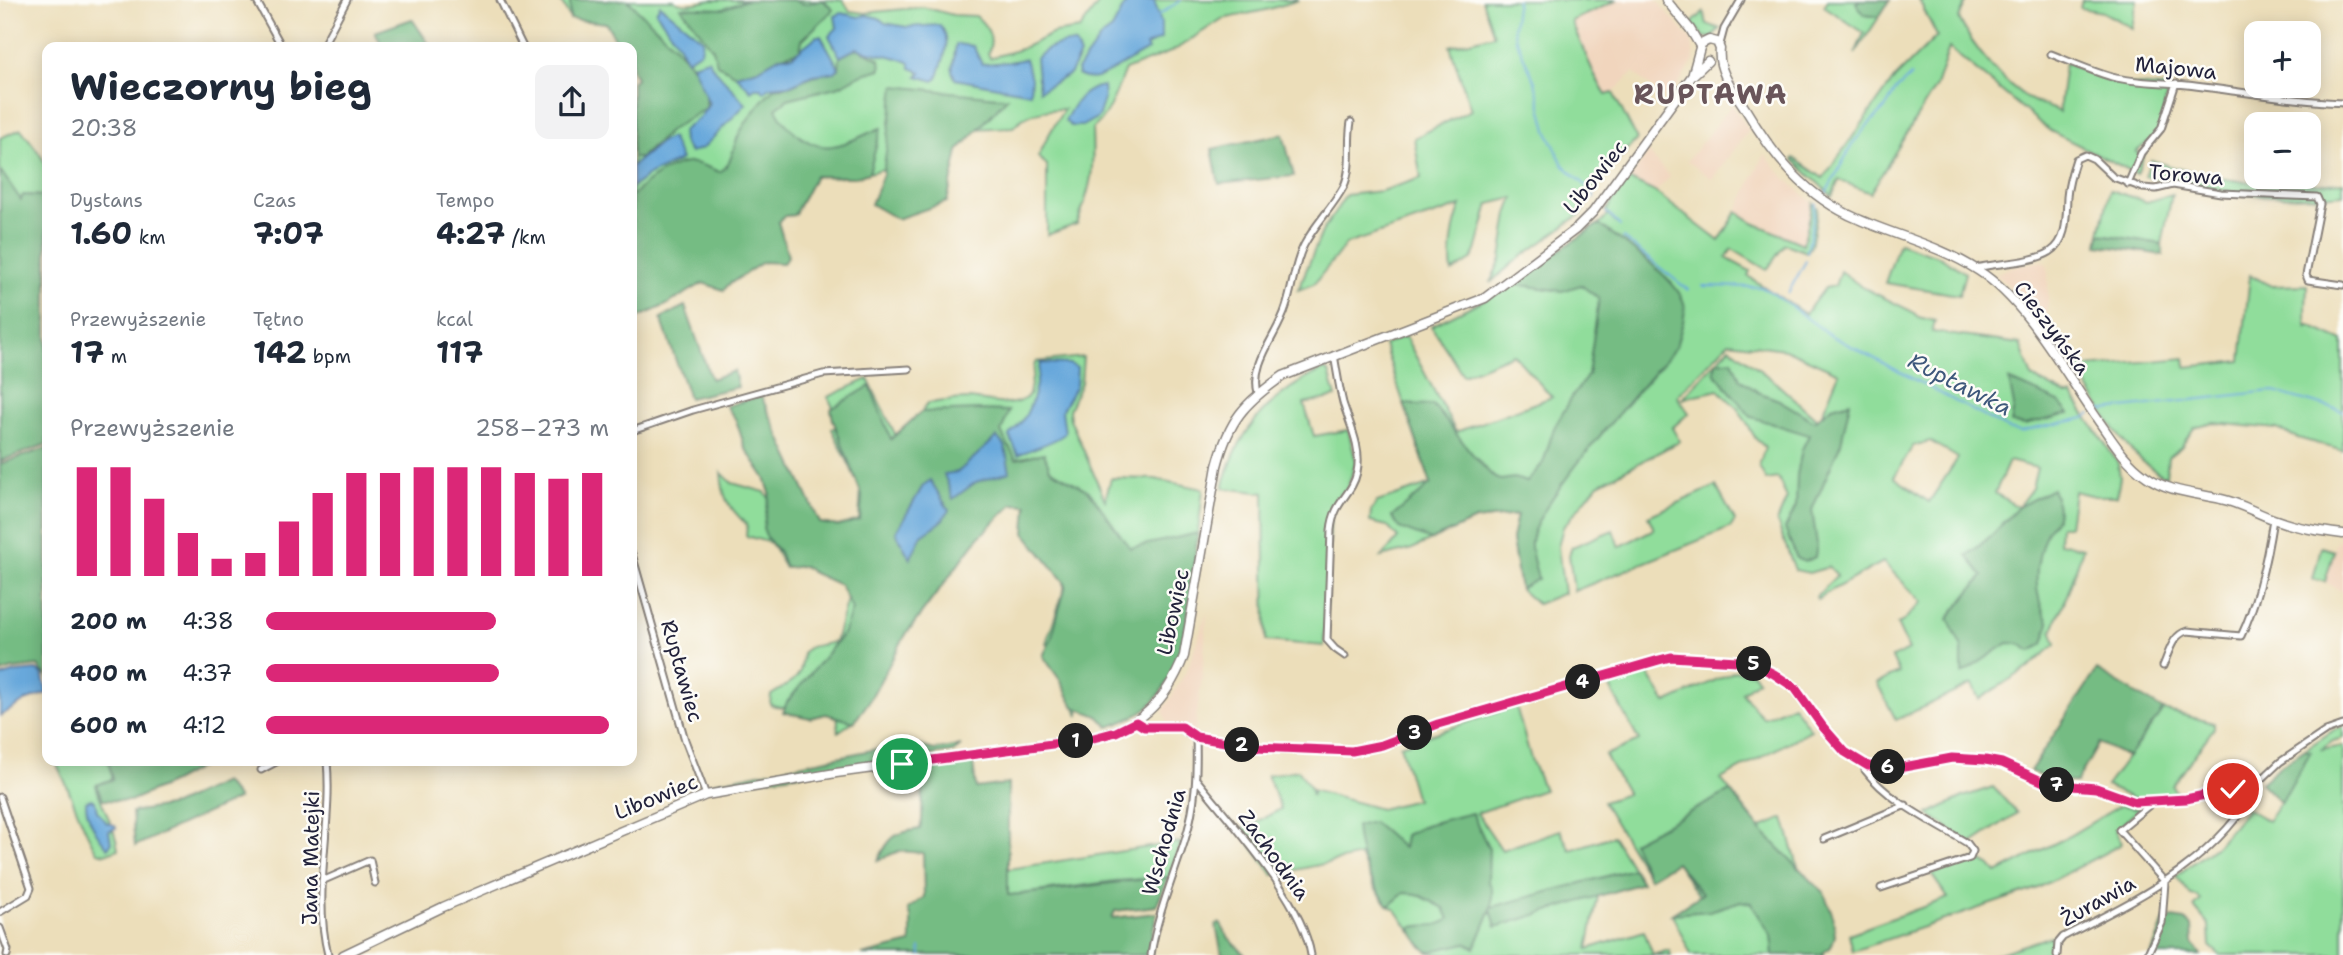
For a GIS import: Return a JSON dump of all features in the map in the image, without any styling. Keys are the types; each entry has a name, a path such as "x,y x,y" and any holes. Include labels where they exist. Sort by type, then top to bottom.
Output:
{"street":[{"path":"256,0 279,42"},
{"path":"325,42 348,0"},
{"path":"500,0 521,42"},
{"path":"1666,0 1690,29 1708,45 1712,60"},
{"path":"1708,45 1724,29 1741,0"},
{"name":"Cieszyńska","path":"1708,45 1701,57 1712,60 1723,74 1771,150 1791,173 1814,194 1857,219 1939,249 1975,268 2007,294 2122,454 2147,477 2175,489 2241,505 2273,519 2308,529 2343,534"},
{"name":"Libowiec","path":"343,955 454,902 706,795 836,773 1090,739 1116,732 1136,722 1153,709 1166,692 1184,656 1217,466 1223,442 1235,418 1258,393 1283,376 1468,306 1500,288 1576,229 1601,203 1692,76 1708,45"},
{"name":"Majowa","path":"2051,54 2111,77 2138,82 2176,83 2292,101 2343,103"},
{"name":"Libowiec","path":"1692,76 1712,60"},
{"path":"2128,184 2141,153 2161,129 2176,83"},
{"path":"1258,393 1257,376 1260,364 1286,308 1295,268 1304,245 1343,187 1348,173 1348,137 1351,122"},
{"name":"Torowa","path":"1975,268 2040,256 2055,247 2064,230 2073,170 2079,157 2085,155 2094,159 2113,177 2149,189 2173,186 2221,193 2317,197 2320,204 2306,275 2311,282 2343,285"},
{"path":"1334,355 1339,387 1356,443 1358,463 1351,489 1337,505 1331,530 1327,640 1345,656"},
{"path":"637,429 693,410 823,374 909,369"},
{"path":"2163,666 2174,640 2181,633 2187,631 2241,636 2260,579 2273,519"},
{"name":"Ruptawiec","path":"637,572 685,740 706,795"},
{"path":"1136,722 1144,727 1182,727 1196,737 1255,747 1332,751 1369,748 1438,724 1571,685 1671,657 1685,657 1754,664 1785,680 1795,688 1845,752 1868,766 1904,767 1952,758 1985,760 2002,763 2048,784 2096,788 2135,802 2186,799 2260,781 2280,762 2326,731 2343,725"},
{"name":"Wschodnia","path":"1152,955 1159,916 1186,838 1197,780 1196,737"},
{"path":"261,770 269,766"},
{"name":"Jana Matejki","path":"327,766 323,881 328,955"},
{"path":"1868,766 1865,770 1873,781 1967,843 1973,854 1970,858 1881,888"},
{"name":"Zachodnia","path":"1197,780 1266,867 1300,919 1311,955"},
{"name":"Żurawia","path":"2057,955 2063,937 2132,902 2215,843 2247,806 2260,781"},
{"path":"0,797 31,888 28,895 0,912"},
{"path":"2147,955 2162,923 2165,881 2119,831 2154,801"},
{"path":"1824,839 1906,805"},
{"path":"323,881 370,860 375,883"},
{"path":"0,928 8,950 7,955"}],"shaded area":[{"path":"1618,0 1656,0 1692,41 1694,61 1667,100 1633,72 1613,93 1606,96 1595,76 1571,21"},
{"path":"1732,105 1749,130 1712,179 1687,161"},
{"path":"1648,152 1670,177 1654,193 1630,180"},
{"path":"1764,154 1785,178 1813,203 1803,245 1737,212"},
{"path":"2042,261 2048,265 2048,300 2047,317 2042,321 2031,306 1996,274 2011,267"},
{"path":"2336,541 2343,542 2343,592 2325,582"},
{"path":"1207,613 1195,731 1168,724 1163,711 1187,670"}],"green space":[{"path":"551,0 674,0 687,4 712,0 843,0 850,11 865,13 923,7 953,15 976,16 989,33 990,58 1021,49 1054,33 1080,29 1101,0 1299,0 1222,19 1173,51 1125,70 1108,110 1092,129 1091,177 1077,224 1047,235 1047,165 1038,157 1064,109 1044,111 1024,118 1013,127 973,129 893,166 855,177 815,176 794,215 785,216 778,222 788,256 783,263 767,259 724,290 703,283 666,305 637,318 637,42 627,42 589,12 570,19 561,1"},
{"path":"570,0 628,0 690,64 700,78 706,108 672,129 637,158 637,42 617,42 606,23 570,19"},
{"path":"746,0 793,0 804,4 823,0 833,10 802,40 800,51 781,56 758,69 736,75 717,64 713,49 681,7 723,9"},
{"path":"1482,0 1618,0 1571,21 1595,76 1606,95 1613,93 1637,139 1593,188 1582,213 1490,283 1501,259 1508,214 1514,198 1489,204 1476,251 1471,260 1452,272 1452,238 1461,206 1346,244 1314,284 1298,290 1322,232 1346,195 1381,191 1421,178 1414,138 1471,110 1450,46 1494,35"},
{"path":"1828,0 1860,0 1857,3 1865,15 1879,17 1855,54 1864,33 1824,6"},
{"path":"1860,0 1890,0 1879,17 1865,15 1856,3"},
{"path":"1919,0 1967,0 1959,18 1981,53 2011,86 2033,101 2059,112 2065,62 2113,83 2168,88 2160,132 2136,152 2144,155 2137,174 2050,131 1949,48 1936,86 1870,193 1839,180 1832,196 1793,160 1794,158 1823,178 1895,78 1937,36"},
{"path":"2082,0 2137,0 2132,28 2103,12 2080,8"},
{"path":"1704,12 1707,24 1720,29 1712,38 1704,37 1692,23"},
{"path":"412,19 428,42 380,42 375,32"},
{"path":"857,48 880,59 881,69 860,75 840,86 788,99 776,108 793,130 817,145 838,145 881,128 869,173 855,177 815,176 794,215 785,216 778,222 788,256 783,263 763,262 724,290 703,283 666,305 637,318 637,191 669,168 686,163 703,165 720,172 730,159 744,126 775,87 787,86 839,69 840,57"},
{"path":"895,86 1007,98 958,151 947,202 897,219 871,204 883,174"},
{"path":"21,129 39,152 42,158 42,196 23,195 21,201 0,170 0,138"},
{"path":"1283,134 1294,176 1219,184 1212,149"},
{"path":"2151,160 2199,174 2244,182 2244,189 2321,189 2321,184 2343,182 2343,194 2294,197 2244,194 2145,176"},
{"path":"0,170 21,200 23,195 42,196 42,446 0,461"},
{"path":"1628,179 1655,192 1719,241 1737,212 1754,223 1803,244 1813,203 1818,208 1811,246 1807,252 1785,244 1767,270 1732,249 1726,258 1750,271 1748,276 1805,314 1825,288 1835,286 1840,271 1862,287 1918,317 1935,321 1932,332 2020,344 2032,377 2066,395 2072,395 2118,463 2120,477 2117,496 2094,496 2074,491 2069,526 2060,526 2059,543 2083,548 2052,632 2056,644 2028,668 1979,699 1972,684 1896,720 1877,683 1899,673 1892,658 1909,650 1897,624 1922,602 1883,562 1818,600 1816,597 1837,575 1829,567 1809,573 1795,570 1777,522 1787,498 1778,478 1766,480 1759,466 1765,447 1756,439 1739,410 1719,390 1682,398 1730,347 1819,421 1839,373 1785,349 1729,342 1677,396 1689,413 1672,428 1680,441 1597,485 1563,527 1558,547 1564,593 1537,604 1520,589 1512,541 1517,515 1475,520 1412,549 1382,557 1398,538 1387,526 1370,522 1371,511 1377,502 1431,484 1384,345 1405,336 1456,432 1552,397 1513,354 1463,375 1431,326 1552,266 1583,234 1608,215 1617,224 1606,211","holes":["1930,441 1958,458 1929,502 1894,477 1913,446","2009,461 2037,468 2032,488 2018,507 1995,493"]},
{"path":"2110,190 2147,202 2172,194 2162,244 2100,234"},
{"path":"1599,224 1671,282 1684,303 1684,319 1676,347 1594,443 1551,500 1537,524 1531,542 1538,579 1520,589 1512,539 1517,515 1475,520 1431,540 1399,528 1392,517 1431,484 1404,404 1433,405 1470,452 1495,478 1514,478 1527,482 1543,463 1554,428 1588,375 1599,299 1581,285 1562,291 1514,284"},
{"path":"2100,234 2162,244 2163,255 2098,245"},
{"path":"1899,243 1941,257 1965,273 1959,295 1885,283"},
{"path":"2250,275 2272,286 2307,285 2308,329 2308,325 2343,341 2343,451 2277,429 2214,423 2194,428 2181,447 2168,457 2166,477 2137,457 2125,444 2076,368 2185,358 2186,367 2241,361"},
{"path":"685,306 711,379 734,371 738,387 689,398 661,318"},
{"path":"1083,357 1081,383 1069,410 1070,419 1105,500 1111,478 1155,479 1203,489 1198,533 1153,546 1081,690 1079,716 1060,673 1059,662 1046,643 1064,590 1064,576 1032,530 1020,482 863,692 857,719 838,732 837,689 795,706 778,707 770,704 771,695 795,679 801,669 803,652 810,647 835,642 847,599 844,575 817,565 785,568 771,543 746,536 747,525 725,496 721,472 732,483 765,492 787,526 820,523 841,527 859,520 861,489 832,429 841,424 828,397 868,379 895,434 905,434 928,403 969,399 1016,403 1029,395 1035,362"},
{"path":"1732,360 1740,379 1758,392 1779,400 1814,421 1832,407 1850,402 1841,443 1812,510 1817,544 1815,557 1805,562 1797,559 1785,529 1796,506 1797,475 1802,449 1809,435 1751,417 1714,372 1716,362"},
{"path":"1323,370 1329,372 1336,397 1304,404 1314,436 1348,430 1356,461 1348,487 1331,505 1324,646 1266,641 1264,493 1223,488 1237,449 1259,417 1288,390"},
{"path":"2009,380 2059,402 2069,414 2025,425 2011,423 2014,406"},
{"path":"870,386 891,439 921,412 1009,411 1001,432 1016,459 1044,453 1050,469 1089,491 1130,548 1198,533 1182,642 1167,682 1151,705 1109,727 1098,716 1074,707 1043,656 1051,640 1066,584 1025,533 1027,505 1013,504 978,538 906,634 868,703 854,722 826,714 810,718 783,712 787,702 843,634 852,609 840,585 804,566 785,568 779,552 767,538 763,528 770,493 765,478 745,448 736,420 726,406 761,396 820,523 838,526 860,520 862,496 831,409"},
{"path":"42,450 42,671 38,666 0,673 0,464"},
{"path":"1716,486 1735,521 1730,528 1574,591 1569,555 1572,547 1613,530 1619,547 1654,529 1648,516"},
{"path":"2052,489 2058,513 2046,534 2037,568 2037,590 2049,623 2043,644 2031,651 2020,644 2008,643 1962,674 1962,648 1948,619 1983,576 1967,556 1993,534 2018,507"},
{"path":"2321,547 2334,551 2325,582 2313,579"},
{"path":"2097,670 2163,710 2128,757 2099,743 2076,783 2030,771"},
{"path":"1735,671 1753,673 1758,680 1742,693 1763,718 1793,705 1811,730 1721,779 1760,828 1784,818 1824,955 1691,955 1672,914 1700,897 1676,862 1649,878 1603,802 1627,794 1605,755 1639,741 1609,685 1647,672 1666,703"},
{"path":"1516,706 1531,759 1544,790 1477,813 1502,850 1560,830 1570,850 1613,836 1642,883 1598,896 1588,949 1644,931 1653,955 1443,955 1428,952 1396,910 1389,906 1375,888 1360,856 1273,875 1240,830 1281,809 1267,775 1298,770 1310,787 1312,796 1312,790 1380,809 1416,800 1400,745"},
{"path":"2163,710 2214,723 2214,728 2172,786 2177,794 2134,799 2106,786"},
{"path":"2343,727 2343,738 2333,741 2321,750 2343,746 2343,955 2220,955 2210,946 2209,925 2194,907 2201,900 2191,895 2176,876 2217,845 2247,809 2268,821 2310,751 2304,750"},
{"path":"920,746 934,750 961,746 953,752 717,786 715,782 877,749"},
{"path":"2304,750 2311,751 2281,803 2261,783"},
{"path":"973,763 976,788 1008,784 1008,895 1169,877 1156,906 1115,911 1112,918 1157,913 1147,955 862,955 911,943 911,917 908,909 924,897 923,853 899,851 878,860 886,846 898,834 920,829 923,770"},
{"path":"57,766 110,766 113,779 96,785 118,849 105,854 97,852"},
{"path":"109,766 202,766 130,801 103,800 96,785 113,779"},
{"path":"224,782 238,799 135,846 132,812 174,805"},
{"path":"1993,787 2017,813 1971,844 1928,814 1963,797"},
{"path":"1730,791 1760,829 1824,893 1833,916 1835,936 1831,947 1820,955 1773,955 1771,935 1751,903 1741,901 1710,911 1672,914 1702,894 1676,862 1649,878 1632,842"},
{"path":"2121,805 2139,809 2115,831 2122,843 2120,845 2038,888 1853,951 1849,934 1948,898 1931,874 1976,859 1990,865 1997,873 2069,836"},
{"path":"1472,813 1489,849 1488,881 1492,888 1492,907 1633,869 1642,883 1496,927 1491,909 1475,948 1466,943 1428,952 1410,928 1445,922 1449,919 1444,908 1417,894 1404,893 1389,906 1366,869 1356,826 1373,822 1403,848 1405,835 1428,824"},
{"path":"1181,842 1169,877 1115,881 1007,896 1008,869"},
{"path":"2172,918 2185,920 2192,926 2193,943 2201,955 2151,955 2164,921"},
{"path":"1220,923 1228,937 1245,955 1222,955 1216,925"},
{"path":"2052,936 2050,955 1994,955 2049,937"},
{"path":"1669,950 1671,955 1653,955"}],"water":[{"path":"1154,0 1161,22 1161,39 1146,46 1148,50 1100,77 1089,79 1078,75 1077,70 1101,37 1112,29 1127,1"},
{"path":"660,5 703,40 701,51 687,60 656,12"},
{"path":"841,13 859,17 866,15 879,18 885,23 907,27 940,25 946,37 946,44 937,79 934,81 917,76 921,72 911,68 910,63 904,60 857,48 840,57 829,36 837,28 835,16"},
{"path":"817,36 821,36 839,68 835,72 813,75 791,85 769,87 764,92 761,88 751,91 736,75 758,69 781,56 792,56"},
{"path":"1065,43 1075,44 1080,55 1069,75 1039,91 1036,58 1049,48"},
{"path":"956,44 973,46 982,64 1025,59 1031,78 1030,93 955,79 952,71"},
{"path":"708,59 746,104 703,148 690,153 683,142 682,131 700,117 709,104 692,64"},
{"path":"1103,86 1104,99 1098,117 1082,126 1071,126 1065,121 1084,94"},
{"path":"671,137 681,160 650,174 637,183 637,162"},
{"path":"1040,363 1070,364 1077,368 1076,386 1062,410 1065,433 1051,442 1018,455 1009,435 1028,412"},
{"path":"997,437 1005,447 1010,472 976,482 953,499 944,474 958,472"},
{"path":"930,480 949,510 941,522 922,535 910,559 896,532 923,486"},
{"path":"36,670 42,673 42,695 25,701 0,716 0,677"},
{"path":"86,801 95,801 97,811 107,823 115,825 116,828 109,831 111,843 108,848 90,820"}],"waterway":[{"path":"1159,15 1181,0"},
{"name":"Ruptawka","path":"1517,0 1513,28 1515,37 1535,82 1547,130 1563,165 1592,191 1594,198"},
{"path":"1826,193 1852,145 1886,107 1896,90 1911,76"},
{"path":"1807,252 1816,203"},
{"name":"Ruptawka","path":"1606,212 1620,226"},
{"name":"Ruptawka","path":"1623,238 1688,290"},
{"path":"1788,293 1806,261"},
{"name":"Ruptawka","path":"1703,286 1761,287 1830,335 2008,429 2020,432 2085,418 2091,414"},
{"name":"Ruptawka","path":"2096,411 2271,391 2343,411"},
{"path":"920,948 921,955"}],"district":[{"name":"RUPTAWA","path":"1711,94"}],"route":[{"path":"902,764 1090,739 1116,732 1136,722 1144,727 1182,727 1196,737 1255,747 1352,751 1382,745 1438,724 1659,660 1685,657 1754,664 1785,680 1795,688 1845,752 1868,766 1904,767 1918,762 1952,758 1985,760 2002,763 2048,784 2096,788 2135,802 2186,799 2233,789"}]}
